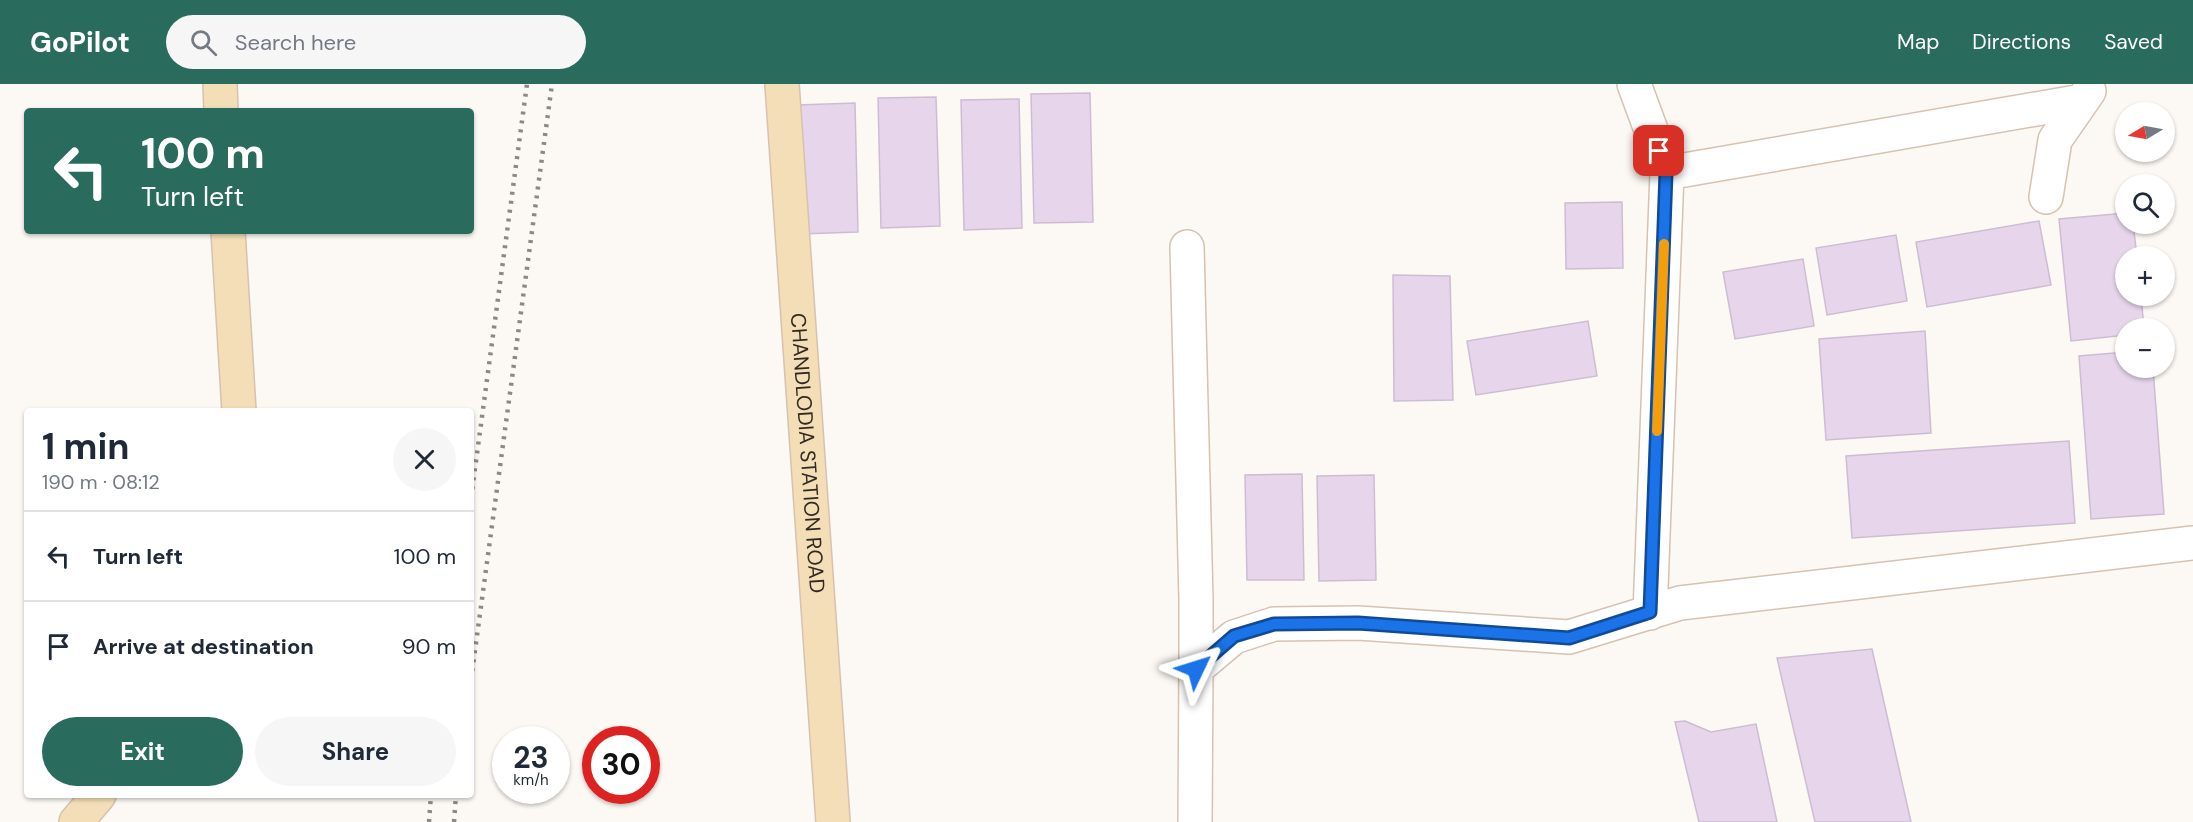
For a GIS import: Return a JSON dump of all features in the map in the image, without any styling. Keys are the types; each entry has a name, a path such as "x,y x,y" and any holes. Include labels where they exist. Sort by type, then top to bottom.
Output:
{"street":[{"path":"219,84 221,108"},
{"name":"CHANDLODIA STATION ROAD","path":"782,84 833,822"},
{"path":"1634,84 1666,173 1650,612"},
{"path":"1666,173 2087,92"},
{"path":"2046,197 2055,140 2087,92"},
{"path":"228,234 239,408"},
{"path":"1187,247 1196,599 1195,822"},
{"path":"1196,669 1234,636 1274,624 1358,623 1569,638 1680,603 2193,543"},
{"path":"76,822 96,798"}],"building":[{"path":"1090,93 1093,222 1034,223 1031,94"},
{"path":"936,97 940,226 881,228 878,98"},
{"path":"1019,99 1022,228 964,230 961,100"},
{"path":"855,103 858,232 800,234 797,105"},
{"path":"1622,202 1623,268 1566,269 1565,203"},
{"path":"2115,214 2115,234 2134,234 2136,246 2115,246 2115,306 2142,306 2143,318 2115,318 2115,336 2071,341 2059,219"},
{"path":"2039,221 2051,285 1927,307 1916,242"},
{"path":"1896,235 1907,301 1827,315 1816,248"},
{"path":"1803,259 1814,326 1735,339 1723,272"},
{"path":"1393,275 1450,276 1453,400 1394,401"},
{"path":"1588,321 1597,376 1476,395 1467,341"},
{"path":"1925,331 1931,433 1826,440 1819,339"},
{"path":"2115,353 2115,378 2154,378 2164,514 2091,519 2079,356"},
{"path":"2069,441 2075,523 1852,538 1846,456"},
{"path":"1302,474 1304,580 1247,580 1245,475"},
{"path":"1374,475 1376,580 1319,581 1317,476"},
{"path":"1872,649 1911,822 1815,822 1777,658"},
{"path":"1685,721 1711,732 1756,724 1777,822 1699,822 1675,722"}],"railway":[{"path":"474,476 527,84"},
{"path":"474,658 552,84"},
{"path":"429,822 431,798"},
{"path":"454,822 456,798"}],"slow traffic":[{"path":"1657,431 1664,244"}],"route":[{"path":"1196,669 1234,636 1274,624 1358,623 1569,638 1650,612 1666,173 1659,151"}]}
